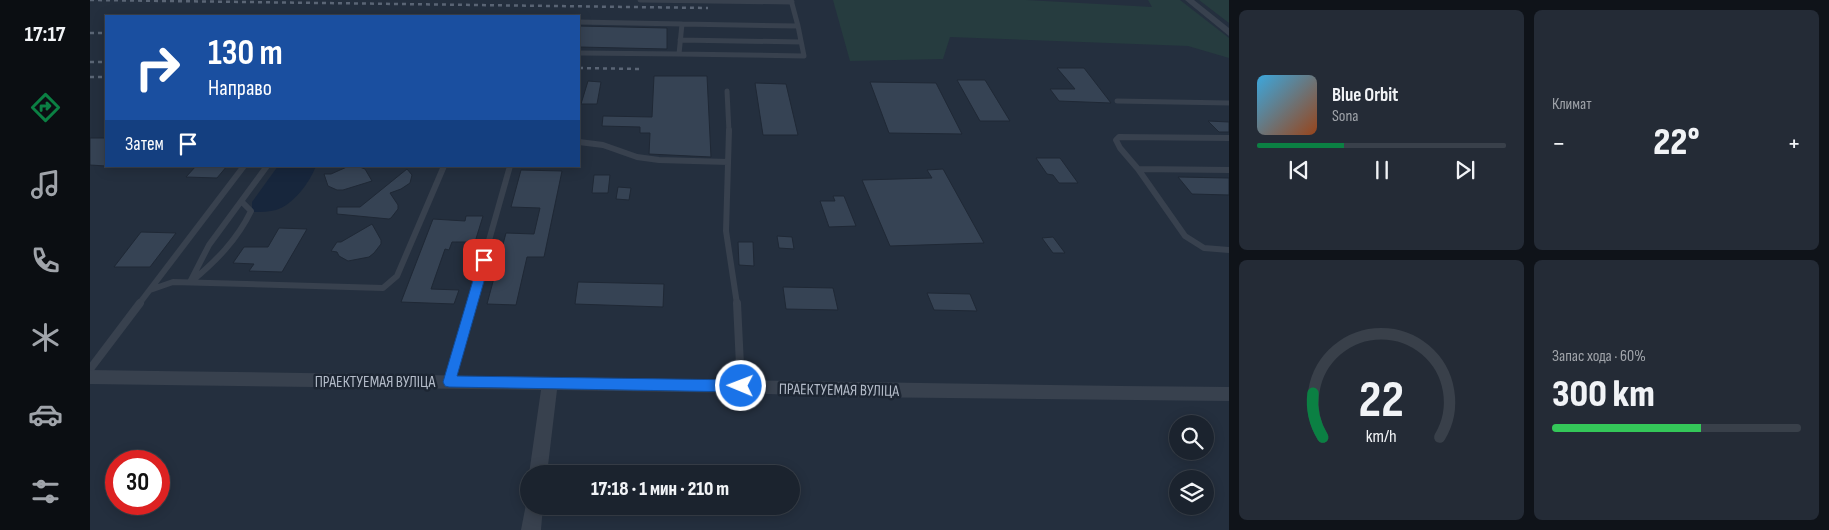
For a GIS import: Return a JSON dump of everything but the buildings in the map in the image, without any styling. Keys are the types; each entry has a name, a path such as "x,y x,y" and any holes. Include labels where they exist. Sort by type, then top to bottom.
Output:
{"street":[{"path":"1189,0 1229,33"},
{"name":"ПРАЕКТУЕМАЯ ВУЛІЦА","path":"90,377 741,386 853,390 1229,394"},
{"path":"539,465 550,383"},
{"path":"530,530 532,515"}],"lane":[{"path":"580,53 804,56 792,1 640,0"},
{"path":"580,22 798,26"},
{"path":"679,54 682,24"},
{"path":"680,40 801,42"},
{"path":"727,91 728,162 726,231 737,301 741,386"},
{"path":"1117,101 1229,103"},
{"path":"1229,138 1119,137 1116,140 1185,236 1204,248 1229,250"},
{"path":"580,142 603,145 637,157 658,160 728,162"},
{"path":"90,368 243,167"},
{"path":"190,282 209,246 266,167"},
{"path":"150,290 173,282 383,288 397,276 444,167"},
{"path":"449,382 510,167"},
{"path":"1138,169 1229,170"},
{"path":"190,282 215,262 243,229 251,211 242,202"}],"green space":[{"path":"833,0 1026,0 1152,7 1148,0 1180,0 1229,38 1229,58 1188,46 950,37 943,59 850,61"},
{"path":"1199,0 1229,0 1229,23"}],"water":[{"path":"277,167 316,167 310,179 295,198 282,207 273,211 252,212 252,202"}],"railway":[{"path":"90,0 708,8"},
{"path":"90,33 105,33"},
{"path":"90,62 105,62"},
{"path":"580,68 642,69"},
{"path":"90,77 105,77"}],"route":[{"path":"484,260 449,382 741,386"}]}
